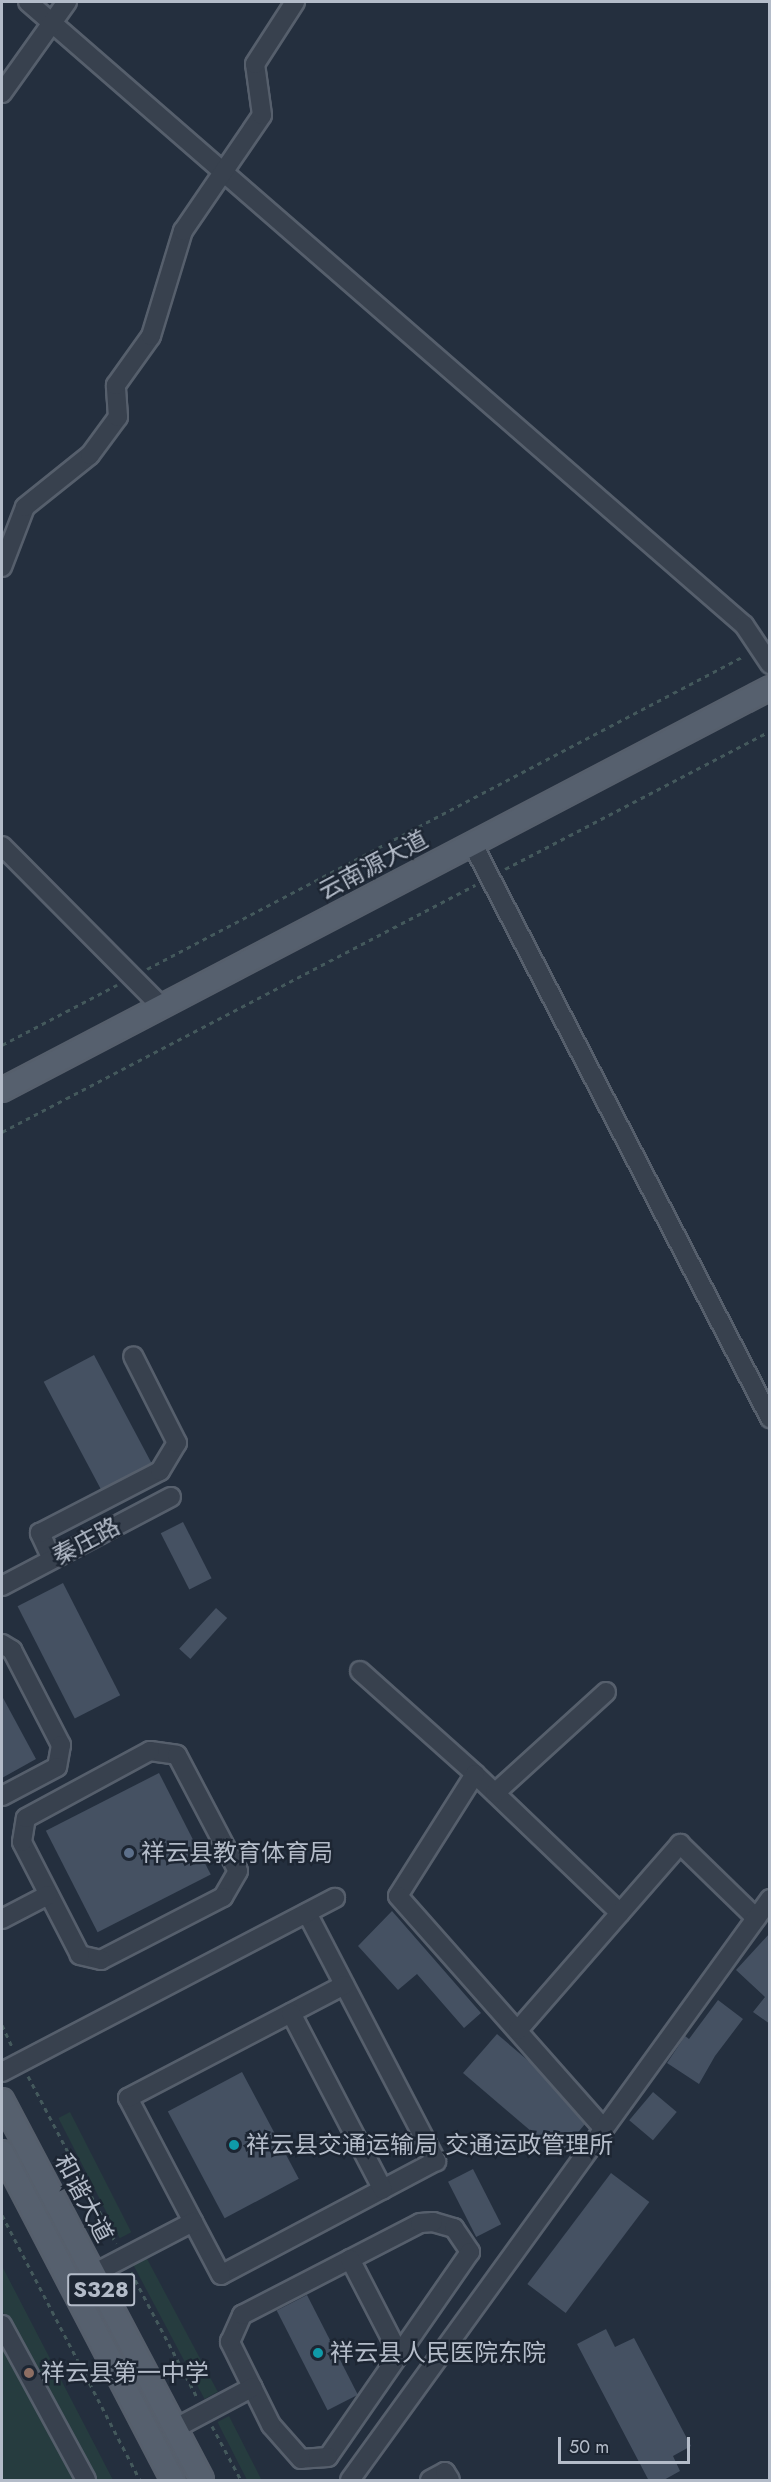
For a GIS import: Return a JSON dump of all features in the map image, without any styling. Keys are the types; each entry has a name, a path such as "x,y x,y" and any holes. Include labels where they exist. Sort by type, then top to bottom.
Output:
{"main road":[{"name":"云南源大道","path":"2,1090 770,688"},
{"name":"和谐大道","path":"2,2100 201,2481"},
{"name":"S328","path":"2,2152 173,2481"}],"street":[{"path":"28,2 744,625 770,664"},
{"path":"2,93 67,2"},
{"path":"2,567 26,507 90,455 118,417 116,385 151,336 183,231 222,170 262,115 255,64 295,2"},
{"path":"472,843 770,1418"},
{"path":"2,846 161,1006"},
{"path":"52,1559 40,1533 160,1471 177,1443 133,1356"},
{"name":"秦庄路","path":"2,1586 171,1497"},
{"path":"2,1644 12,1650 61,1745 57,1767 2,1796"},
{"path":"360,1671 475,1774 620,1913"},
{"path":"495,1793 606,1692"},
{"path":"150,1751 177,1755 238,1871 223,1897 101,1960 80,1955 48,1895 22,1842 27,1818 150,1751"},
{"path":"475,1774 398,1896 519,2030 604,2129"},
{"path":"519,2030 680,1844 756,1918"},
{"path":"2,1919 48,1895"},
{"path":"2,2072 335,1898"},
{"path":"350,2481 770,1899"},
{"path":"306,1913 344,1985 436,2161 221,2275 128,2098 344,1985"},
{"path":"291,2013 383,2190"},
{"path":"93,2274 193,2222"},
{"path":"433,2222 454,2228 470,2252 328,2457 301,2459 271,2425 230,2342 242,2316 350,2259 420,2223 433,2222"},
{"path":"350,2259 399,2354"},
{"path":"2,2325 86,2481"},
{"path":"174,2429 253,2387"},
{"path":"430,2481 446,2472 450,2481"}],"path":[{"path":"2,1045 760,648"},
{"path":"2,1132 770,731"},
{"path":"2,2215 141,2481"}],"green space":[{"path":"70,2112 131,2232 120,2238 58,2118"},
{"path":"145,2255 218,2392 205,2399 132,2262"},
{"path":"2,2266 113,2480 90,2480 2,2310"},
{"path":"2,2344 73,2478 69,2480 2,2480"},
{"path":"229,2416 262,2480 247,2480 217,2422"}],"building":[{"path":"94,1355 152,1464 101,1490 44,1382"},
{"path":"183,1522 212,1578 189,1589 161,1533"},
{"path":"63,1583 120,1695 75,1718 18,1606"},
{"path":"216,1608 227,1618 190,1659 179,1649"},
{"path":"2,1696 36,1759 2,1778"},
{"name":"祥云县教育体育局","path":"159,1773 211,1875 98,1932 46,1831"},
{"path":"392,1911 481,2013 464,2028 417,1974 398,1990 358,1946"},
{"path":"770,1933 770,2024 753,2012 765,1997 736,1970"},
{"path":"718,2000 743,2019 715,2056 699,2084 667,2063 685,2036 689,2039"},
{"path":"497,2034 531,2063 585,2124 559,2155 463,2073"},
{"name":"祥云县交通运输局 交通运政管理所","path":"242,2072 299,2179 225,2218 168,2111"},
{"path":"653,2092 677,2112 653,2140 629,2120"},
{"path":"473,2169 501,2224 476,2237 448,2182"},
{"path":"611,2173 649,2202 566,2313 527,2284"},
{"name":"祥云县人民医院东院","path":"307,2295 358,2395 328,2410 277,2310"},
{"path":"606,2329 615,2347 634,2338 691,2446 673,2456 680,2471 662,2481 649,2481 577,2344"}],"place":[{"name":"祥云县教育体育局","path":"129,1853"},
{"name":"祥云县交通运输局 交通运政管理所","path":"234,2145"},
{"name":"祥云县人民医院东院","path":"318,2353"},
{"name":"祥云县第一中学","path":"29,2373"}]}
